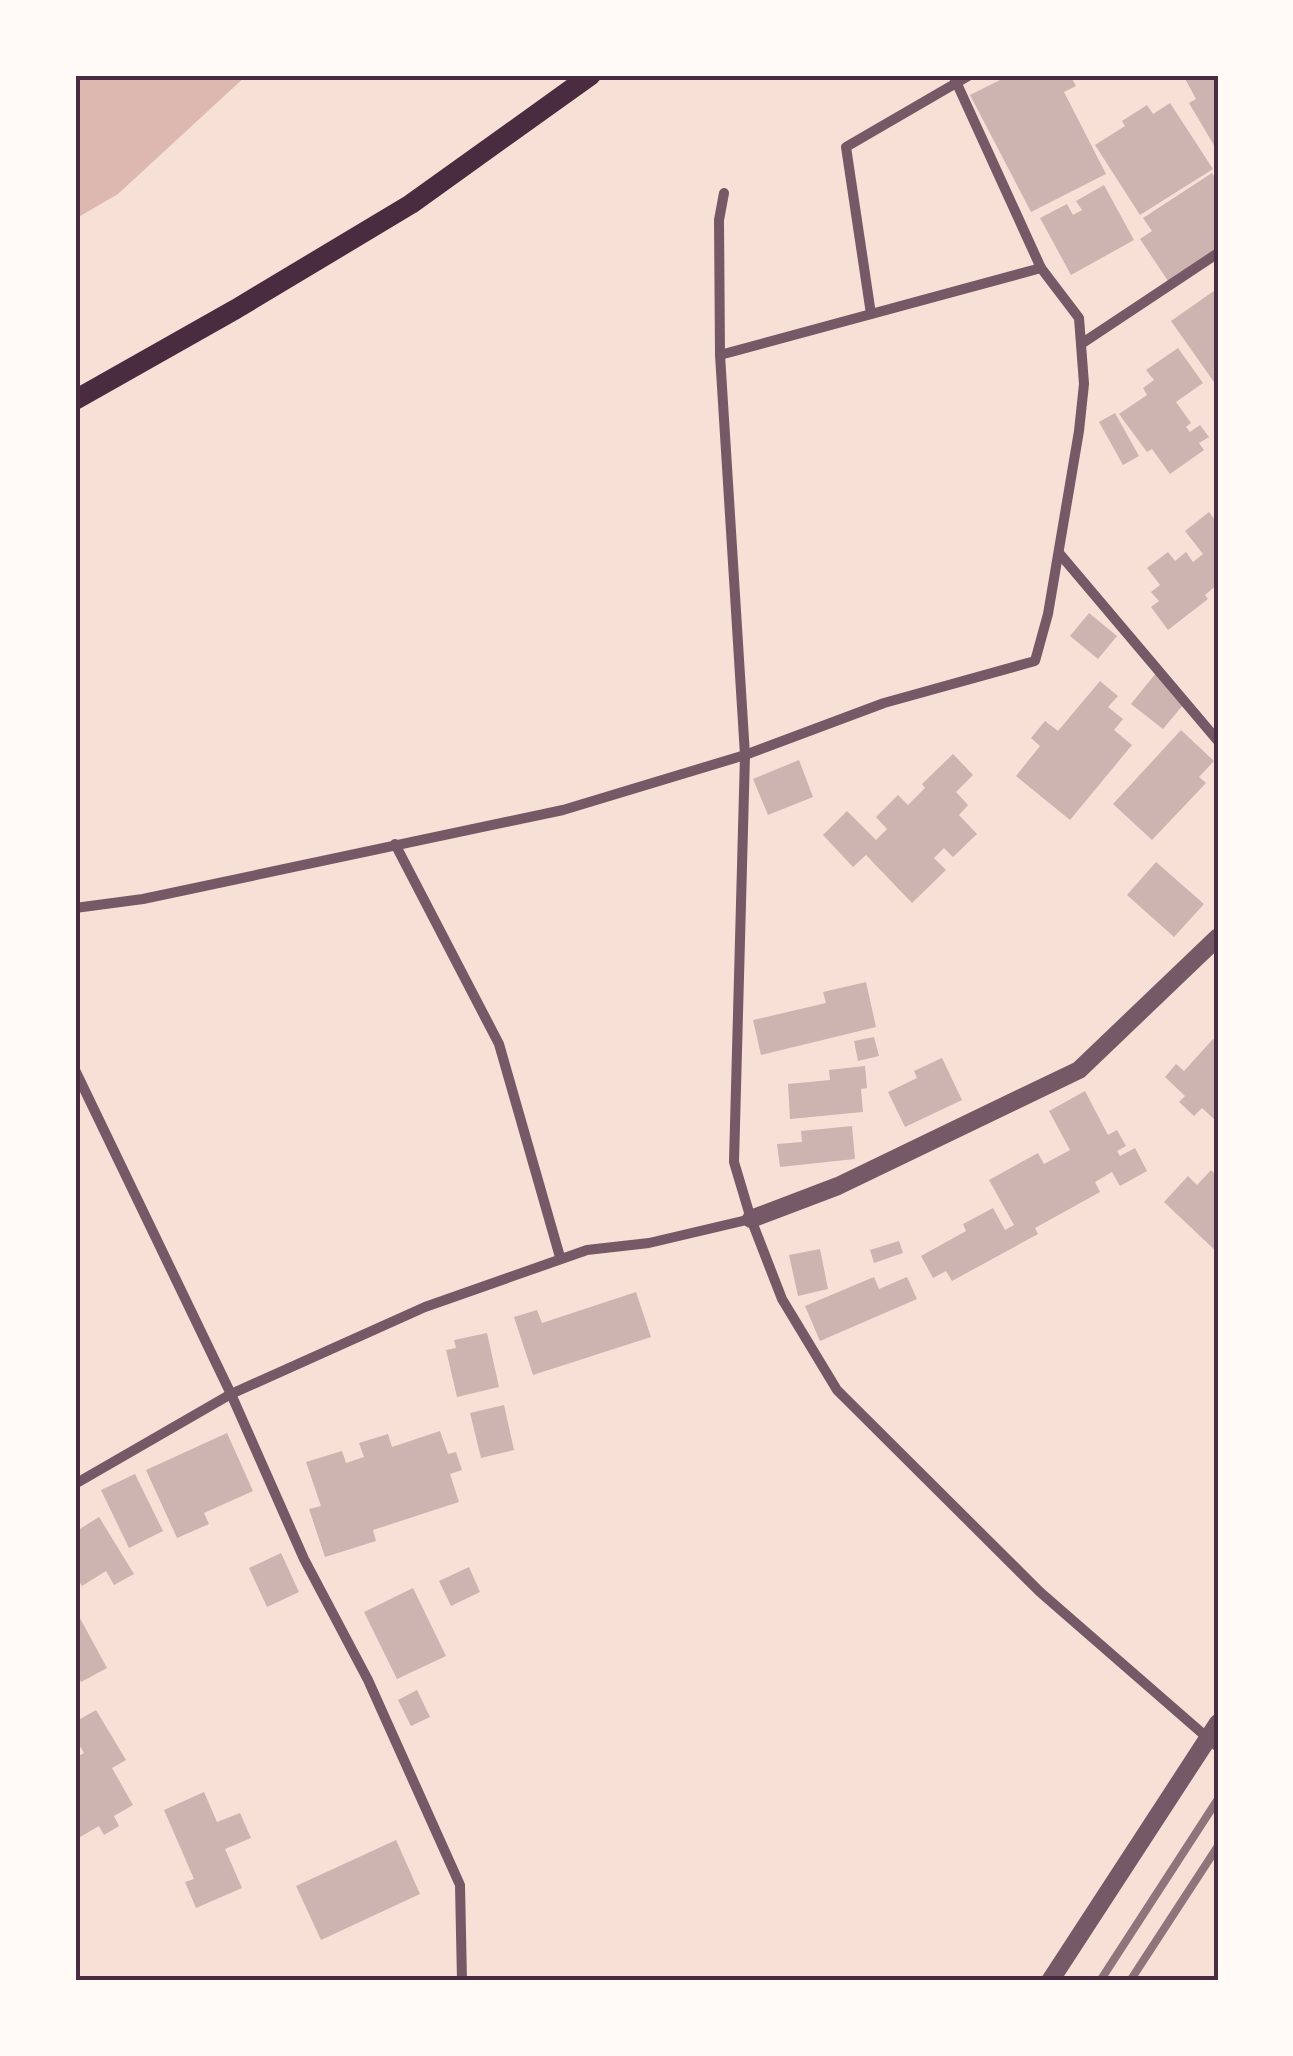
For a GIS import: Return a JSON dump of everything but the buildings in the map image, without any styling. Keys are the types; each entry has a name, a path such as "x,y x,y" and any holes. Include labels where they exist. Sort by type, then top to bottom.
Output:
{"main road":[{"path":"75,400 411,204 591,75"}],"street":[{"path":"871,314 846,147 955,80 970,75"},
{"path":"75,908 143,898 563,810 744,755 884,703 1035,661 1048,614 1082,400 1079,318 1041,268 955,80"},
{"path":"724,192 718,220 720,354 744,755 734,1162 750,1219 782,1299 836,1390 1040,1592 1215,1736 1050,1981"},
{"path":"1081,344 1218,253"},
{"path":"720,354 1041,268"},
{"path":"1059,552 1218,740"},
{"path":"394,844 499,1044 560,1258"},
{"path":"75,1484 230,1394 425,1307 587,1250 648,1243 750,1219 838,1186 1080,1070 1218,937"},
{"path":"75,1070 304,1559 368,1680 460,1884 462,1981"}],"shaded area":[{"path":"75,75 247,75 118,194 75,219"}],"railway":[{"path":"1100,1981 1218,1799"},
{"path":"1130,1981 1218,1846"}]}
